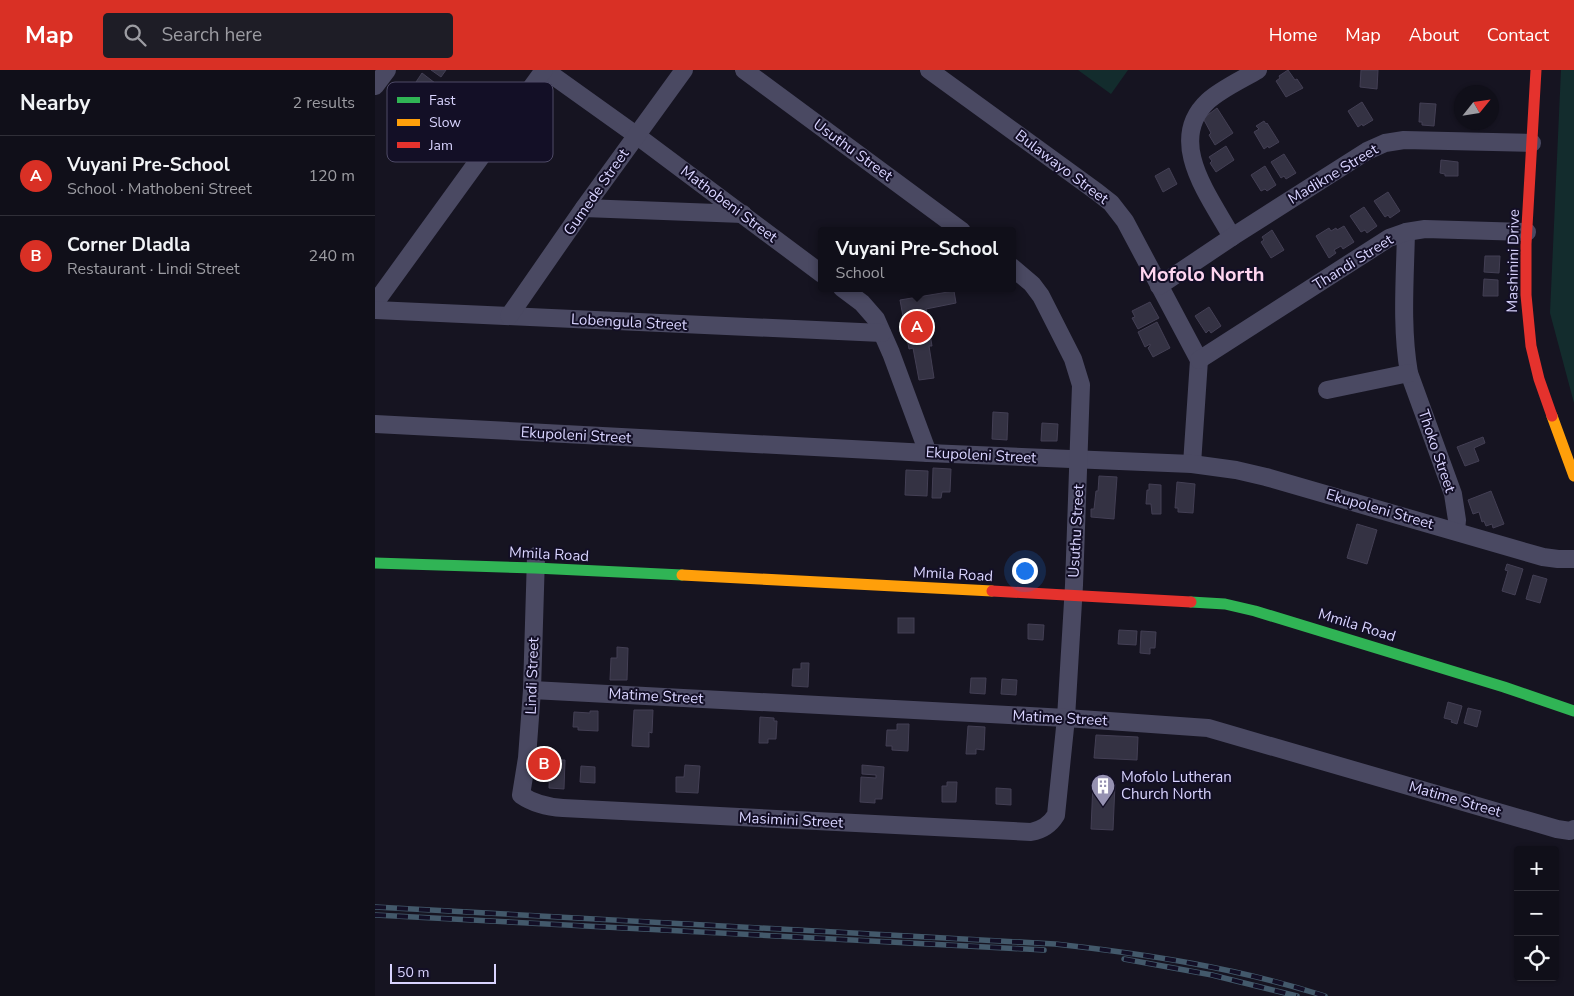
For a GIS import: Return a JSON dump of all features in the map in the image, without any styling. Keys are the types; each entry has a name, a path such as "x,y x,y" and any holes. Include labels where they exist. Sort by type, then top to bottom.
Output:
{"main road":[{"name":"Mashinini Drive","path":"1536,70 1525,286 1527,320 1539,379 1574,476"},
{"name":"Mmila Road","path":"375,563 536,559 1073,590 1192,592 1239,598 1334,624 1509,677"},
{"name":"Mmila Road","path":"582,559 1073,590 1225,604 1319,630 1504,687 1574,712"}],"street":[{"path":"375,86 387,70"},
{"path":"535,82 544,70"},
{"name":"Mathobeni Street","path":"544,70 636,135 818,271"},
{"name":"Gumede Street","path":"509,316 684,70"},
{"name":"Usuthu Street","path":"744,70 957,227"},
{"name":"Bulawayo Street","path":"929,70 1111,203 1125,220 1199,360"},
{"path":"1232,237 1196,172 1191,154 1192,126 1197,113 1210,99 1258,70"},
{"name":"Madikne Street","path":"1159,286 1367,151 1385,143 1404,140 1532,143"},
{"path":"375,303 477,162"},
{"path":"584,208 743,214"},
{"name":"Thandi Street","path":"1199,360 1389,238 1406,232 1425,229 1527,232"},
{"name":"Thoko Street","path":"1406,232 1404,331 1409,373 1453,494 1457,520 1456,531"},
{"name":"Usuthu Street","path":"1016,270 1032,284 1041,296 1073,359 1078,372 1082,398 1066,718 1056,815"},
{"path":"847,292 869,310 876,319 927,453"},
{"name":"Lobengula Street","path":"375,310 882,333"},
{"path":"1192,464 1199,360"},
{"path":"1327,390 1409,373"},
{"name":"Ekupoleni Street","path":"375,424 927,453 1192,464 1266,476 1543,557 1558,560 1574,559"},
{"name":"Lindi Street","path":"521,795 528,745 532,690 536,559"},
{"name":"Matime Street","path":"532,690 1066,718 1208,728 1557,829 1570,831 1574,829"},
{"name":"Masimini Street","path":"521,795 543,806 563,808 1031,832 1038,831 1049,824 1056,815"}],"green space":[{"path":"1078,70 1128,70 1111,94"},
{"path":"1561,70 1574,70 1574,403 1550,313"}],"building":[{"path":"431,70 446,70 441,77"},
{"path":"1288,70 1303,88 1286,97 1276,81 1280,78 1279,76"},
{"path":"1361,70 1378,70 1377,89 1360,87"},
{"path":"422,73 434,82 416,82"},
{"path":"1362,102 1373,120 1358,127 1348,111"},
{"path":"1420,103 1436,104 1434,126 1422,125 1422,122 1419,122"},
{"path":"1217,108 1233,133 1215,145 1204,120 1205,117"},
{"path":"1264,121 1279,142 1264,149 1254,132 1259,129 1256,126"},
{"path":"1226,146 1234,160 1216,172 1210,163 1212,161 1209,157"},
{"path":"1284,154 1296,173 1286,179 1284,176 1281,178 1271,162"},
{"path":"1441,160 1458,162 1458,176 1445,176 1445,174 1440,173"},
{"path":"1265,166 1276,185 1267,191 1265,189 1261,191 1251,175"},
{"path":"1169,168 1177,184 1163,192 1155,176"},
{"path":"1388,192 1400,211 1390,218 1388,215 1385,217 1374,201"},
{"path":"1364,207 1377,226 1367,233 1365,230 1361,232 1350,216"},
{"path":"1344,226 1354,242 1343,249 1341,246 1334,250 1336,253 1329,258 1316,236 1329,228 1331,231"},
{"path":"1272,230 1284,250 1271,258 1261,242 1264,240 1262,237"},
{"path":"1485,256 1500,256 1499,273 1484,272"},
{"path":"1484,279 1498,280 1498,296 1483,296"},
{"path":"954,292 956,303 926,309 932,346 929,346 934,378 919,380 913,348 909,349 900,300"},
{"path":"1150,302 1159,318 1138,329 1132,318 1135,317 1132,311"},
{"path":"1209,307 1221,326 1211,333 1209,330 1206,333 1195,316"},
{"path":"1157,322 1170,348 1153,357 1148,348 1150,344 1145,347 1138,332"},
{"path":"993,412 1008,413 1007,440 992,439"},
{"path":"1042,423 1058,424 1057,441 1041,441"},
{"path":"1483,437 1485,443 1474,448 1479,461 1465,466 1457,447"},
{"path":"933,468 951,469 950,492 942,492 941,498 932,498"},
{"path":"906,470 928,471 927,496 905,495"},
{"path":"1099,476 1117,477 1114,519 1091,517 1091,509 1094,509 1096,491 1098,491"},
{"path":"1177,482 1195,484 1193,513 1178,512 1178,508 1175,508"},
{"path":"1149,484 1161,485 1161,514 1152,514 1151,504 1146,504"},
{"path":"1491,491 1504,524 1493,528 1492,524 1486,526 1484,521 1482,522 1479,512 1473,514 1468,500"},
{"path":"1357,524 1377,530 1367,564 1347,558"},
{"path":"1507,564 1523,569 1515,595 1502,591 1508,571 1505,570"},
{"path":"1533,575 1547,579 1540,603 1526,599"},
{"path":"898,618 914,618 914,633 898,633"},
{"path":"1028,624 1044,625 1043,640 1028,639"},
{"path":"1119,630 1137,631 1136,645 1118,644"},
{"path":"1141,631 1156,632 1155,648 1150,648 1150,654 1140,653"},
{"path":"617,647 628,648 627,680 610,680 611,658 617,658"},
{"path":"801,663 809,663 808,687 792,686 793,669 801,669"},
{"path":"971,678 986,678 985,694 970,693"},
{"path":"1002,679 1017,680 1016,695 1001,694"},
{"path":"1448,702 1462,706 1457,724 1451,722 1452,720 1444,718"},
{"path":"1468,708 1481,711 1477,727 1464,723"},
{"path":"634,710 653,710 652,733 649,732 649,747 632,746"},
{"path":"590,711 598,711 598,731 578,730 578,727 573,727 574,712 590,713"},
{"path":"760,717 774,718 774,721 777,721 776,739 768,739 768,743 759,743"},
{"path":"897,724 909,724 908,751 892,750 892,746 886,746 887,730 897,730"},
{"path":"968,726 985,727 984,750 976,749 976,754 966,754"},
{"name":"Mofolo Lutheran Church North","path":"1096,735 1138,737 1137,760 1094,758"},
{"path":"539,757 548,758 547,770 539,770"},
{"path":"550,760 565,760 564,789 549,788"},
{"path":"685,765 700,766 698,793 676,792 676,777 684,777"},
{"path":"862,765 884,767 882,799 875,799 875,803 860,802 861,777 876,778 876,775 862,774"},
{"path":"581,766 595,767 595,783 580,782"},
{"path":"947,782 957,782 956,802 942,802 942,786 947,786"},
{"name":"Mofolo Lutheran Church North","path":"1093,783 1115,784 1113,830 1091,829"},
{"path":"996,788 1011,789 1011,805 996,804"}],"railway":[{"path":"375,907 1055,944 1124,952 1191,963 1259,977 1325,996"},
{"path":"375,915 1044,950"},
{"path":"1124,959 1212,975 1297,996"}],"traffic: fast":[{"path":"375,563 682,575"},
{"path":"1191,602 1225,604 1255,611 1504,687 1574,711"}],"traffic: slow":[{"path":"1552,416 1574,476"},
{"path":"682,575 992,591"}],"traffic: jam":[{"path":"1536,70 1526,244 1526,295 1531,346 1539,379 1552,416"},
{"path":"992,591 1191,602"}],"place":[{"name":"Vuyani Pre-School","path":"917,327"},
{"name":"Corner Dladla","path":"544,764"},
{"name":"Mofolo Lutheran Church North","path":"1103,807"}],"district":[{"name":"Mofolo North","path":"1202,274"}]}
